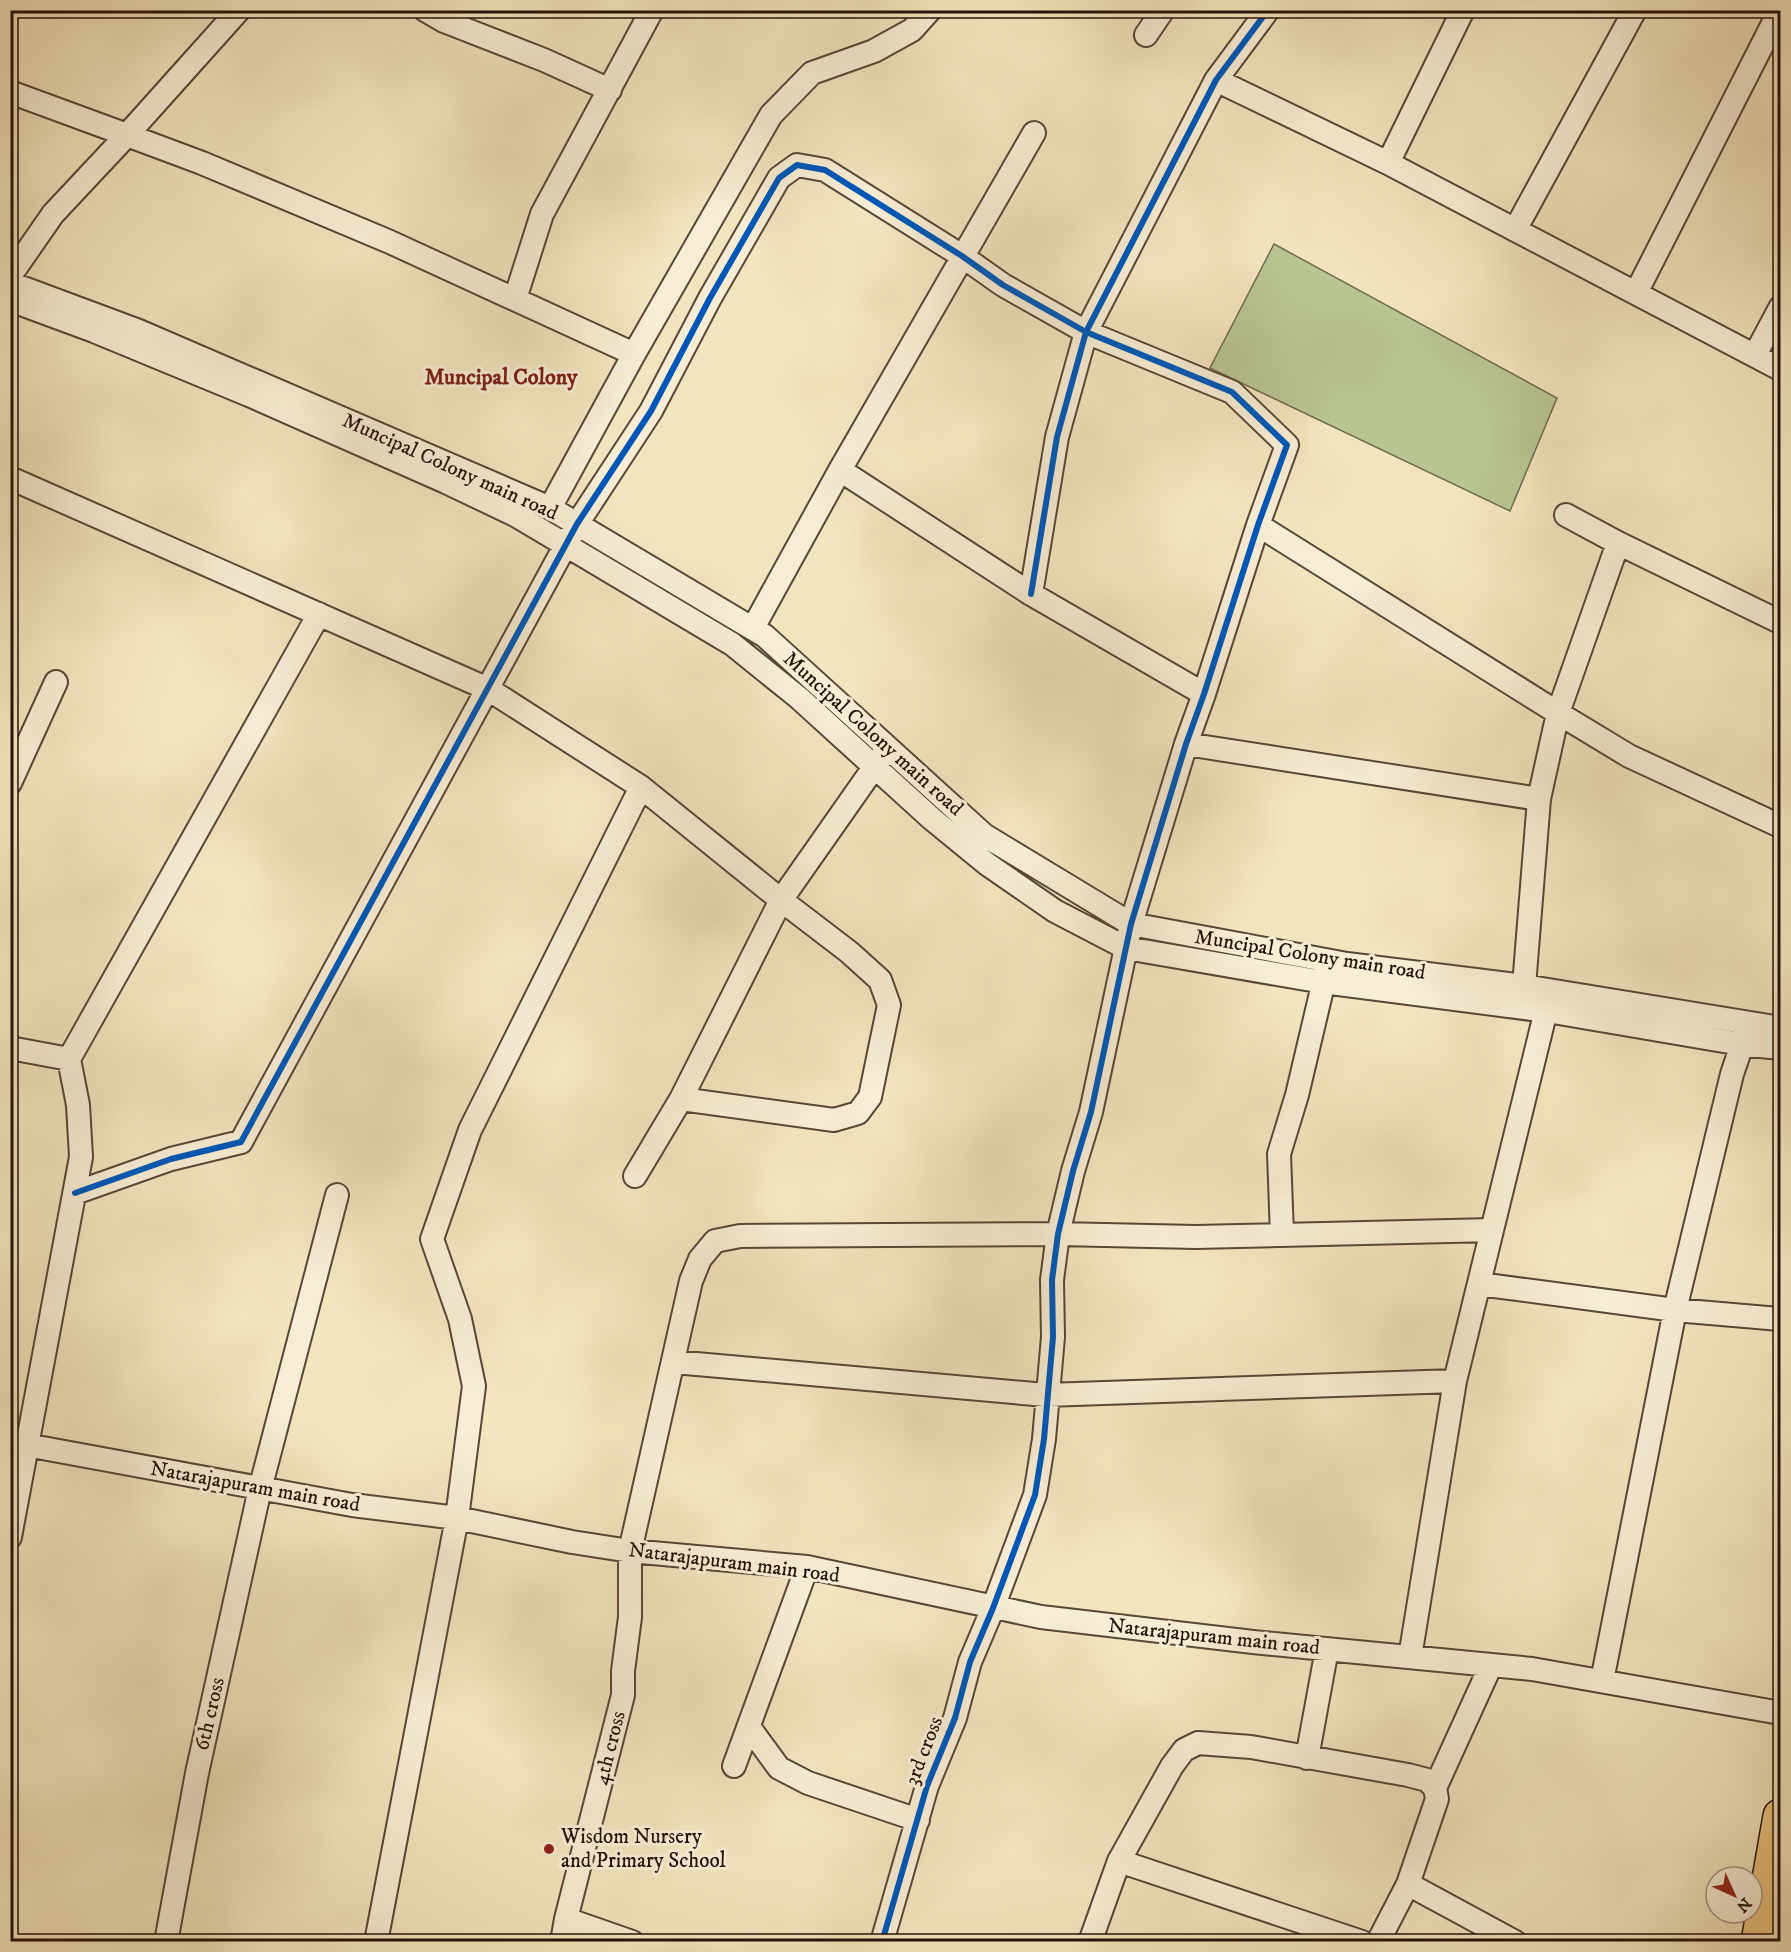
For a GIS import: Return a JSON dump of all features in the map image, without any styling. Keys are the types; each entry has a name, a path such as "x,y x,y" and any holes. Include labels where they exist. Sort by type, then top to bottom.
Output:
{"main road":[{"path":"1758,1941 1780,1816"}],"street":[{"path":"10,276 53,214 239,10"},
{"path":"425,10 444,21 534,56 610,90"},
{"path":"515,299 542,214 652,10"},
{"path":"550,508 634,354 771,115 812,73 874,51 912,30 930,10"},
{"path":"1146,35 1163,10"},
{"path":"1031,594 1057,437 1086,332 1216,80 1268,10"},
{"path":"1388,163 1463,10"},
{"path":"1515,230 1635,10"},
{"path":"1636,293 1780,10"},
{"path":"1216,80 1388,163 1780,369"},
{"path":"10,92 202,163 390,242 634,354"},
{"path":"753,628 840,470 1034,133"},
{"path":"75,1193 171,1159 241,1142 577,524 651,411 711,298 779,178 796,165 825,170 962,256 1003,285 1086,332"},
{"name":"Muncipal Colony main road","path":"10,283 139,331 550,508 765,636 984,835 1131,924 1326,972 1524,986 1548,1001 1746,1034 1780,1028"},
{"path":"10,300 249,395 517,516 732,644 799,698 932,819 987,864 1054,911 1126,948 1548,1001 1455,1381 1410,1657"},
{"path":"1755,356 1780,308"},
{"name":"3rd cross","path":"882,1941 927,1786 954,1718 970,1662 993,1608 1035,1495 1044,1439 1046,1395 1053,1337 1052,1280 1058,1234 1073,1171 1091,1112 1131,924 1186,744 1258,525 1287,445 1232,392 1086,332"},
{"path":"840,470 1031,594 1204,694"},
{"path":"10,478 488,689 641,787 849,952 880,980 889,1005 870,1097 858,1113 834,1120 681,1099"},
{"path":"1566,515 1780,622"},
{"path":"1258,525 1629,756 1780,826"},
{"path":"1524,986 1539,799 1558,713 1618,543"},
{"path":"10,1537 20,1444 81,1157 78,1104 69,1059 319,614"},
{"path":"10,783 56,682"},
{"path":"1186,744 1539,799"},
{"path":"635,1176 681,1099 781,900 888,747"},
{"path":"376,1941 458,1518 474,1386 459,1319 432,1239 470,1130 641,787"},
{"path":"1282,1235 1279,1154 1297,1095 1326,972"},
{"path":"1602,1681 1675,1310 1732,1074 1746,1034 1780,1048"},
{"path":"10,1048 69,1059"},
{"name":"6th cross","path":"166,1941 197,1773 261,1488 337,1195"},
{"path":"1058,1234 1196,1237 1492,1230"},
{"name":"4th cross","path":"562,1941 623,1695 623,1671 630,1617 630,1551 691,1281 700,1259 715,1241 740,1236 1058,1234"},
{"path":"1479,1284 1675,1310 1780,1318"},
{"path":"674,1362 1046,1395 1455,1381"},
{"name":"Natarajapuram main road","path":"20,1444 364,1506 458,1518 572,1542 630,1551 807,1567 1041,1617 1532,1669 1780,1713"},
{"path":"734,1766 807,1567"},
{"path":"1307,1758 1327,1649"},
{"path":"1434,1788 1491,1665"},
{"path":"748,1727 779,1768 808,1783 918,1820"},
{"path":"1090,1941 1119,1861 1172,1766 1184,1750 1198,1743 1251,1747 1427,1780 1434,1788 1437,1799 1408,1884 1378,1941"},
{"path":"1119,1861 1362,1941"},
{"path":"1408,1884 1515,1941"},
{"path":"566,1919 632,1941"}],"green space":[{"path":"1274,244 1557,398 1510,511 1210,368"}],"cycle path":[{"path":"75,1193 171,1159 241,1142 577,524 651,411 710,298 779,178 797,165 825,170 962,256 1003,285 1086,332 1216,80 1268,10"},
{"path":"882,1942 927,1786 955,1718 970,1662 993,1608 1035,1495 1044,1439 1053,1337 1052,1280 1058,1234 1073,1171 1091,1112 1131,924 1186,744 1258,525 1287,445 1232,392 1086,332 1057,437 1031,594"}],"place":[{"name":"Wisdom Nursery and Primary School","path":"549,1849"}],"district":[{"name":"Muncipal Colony","path":"501,377"}]}
